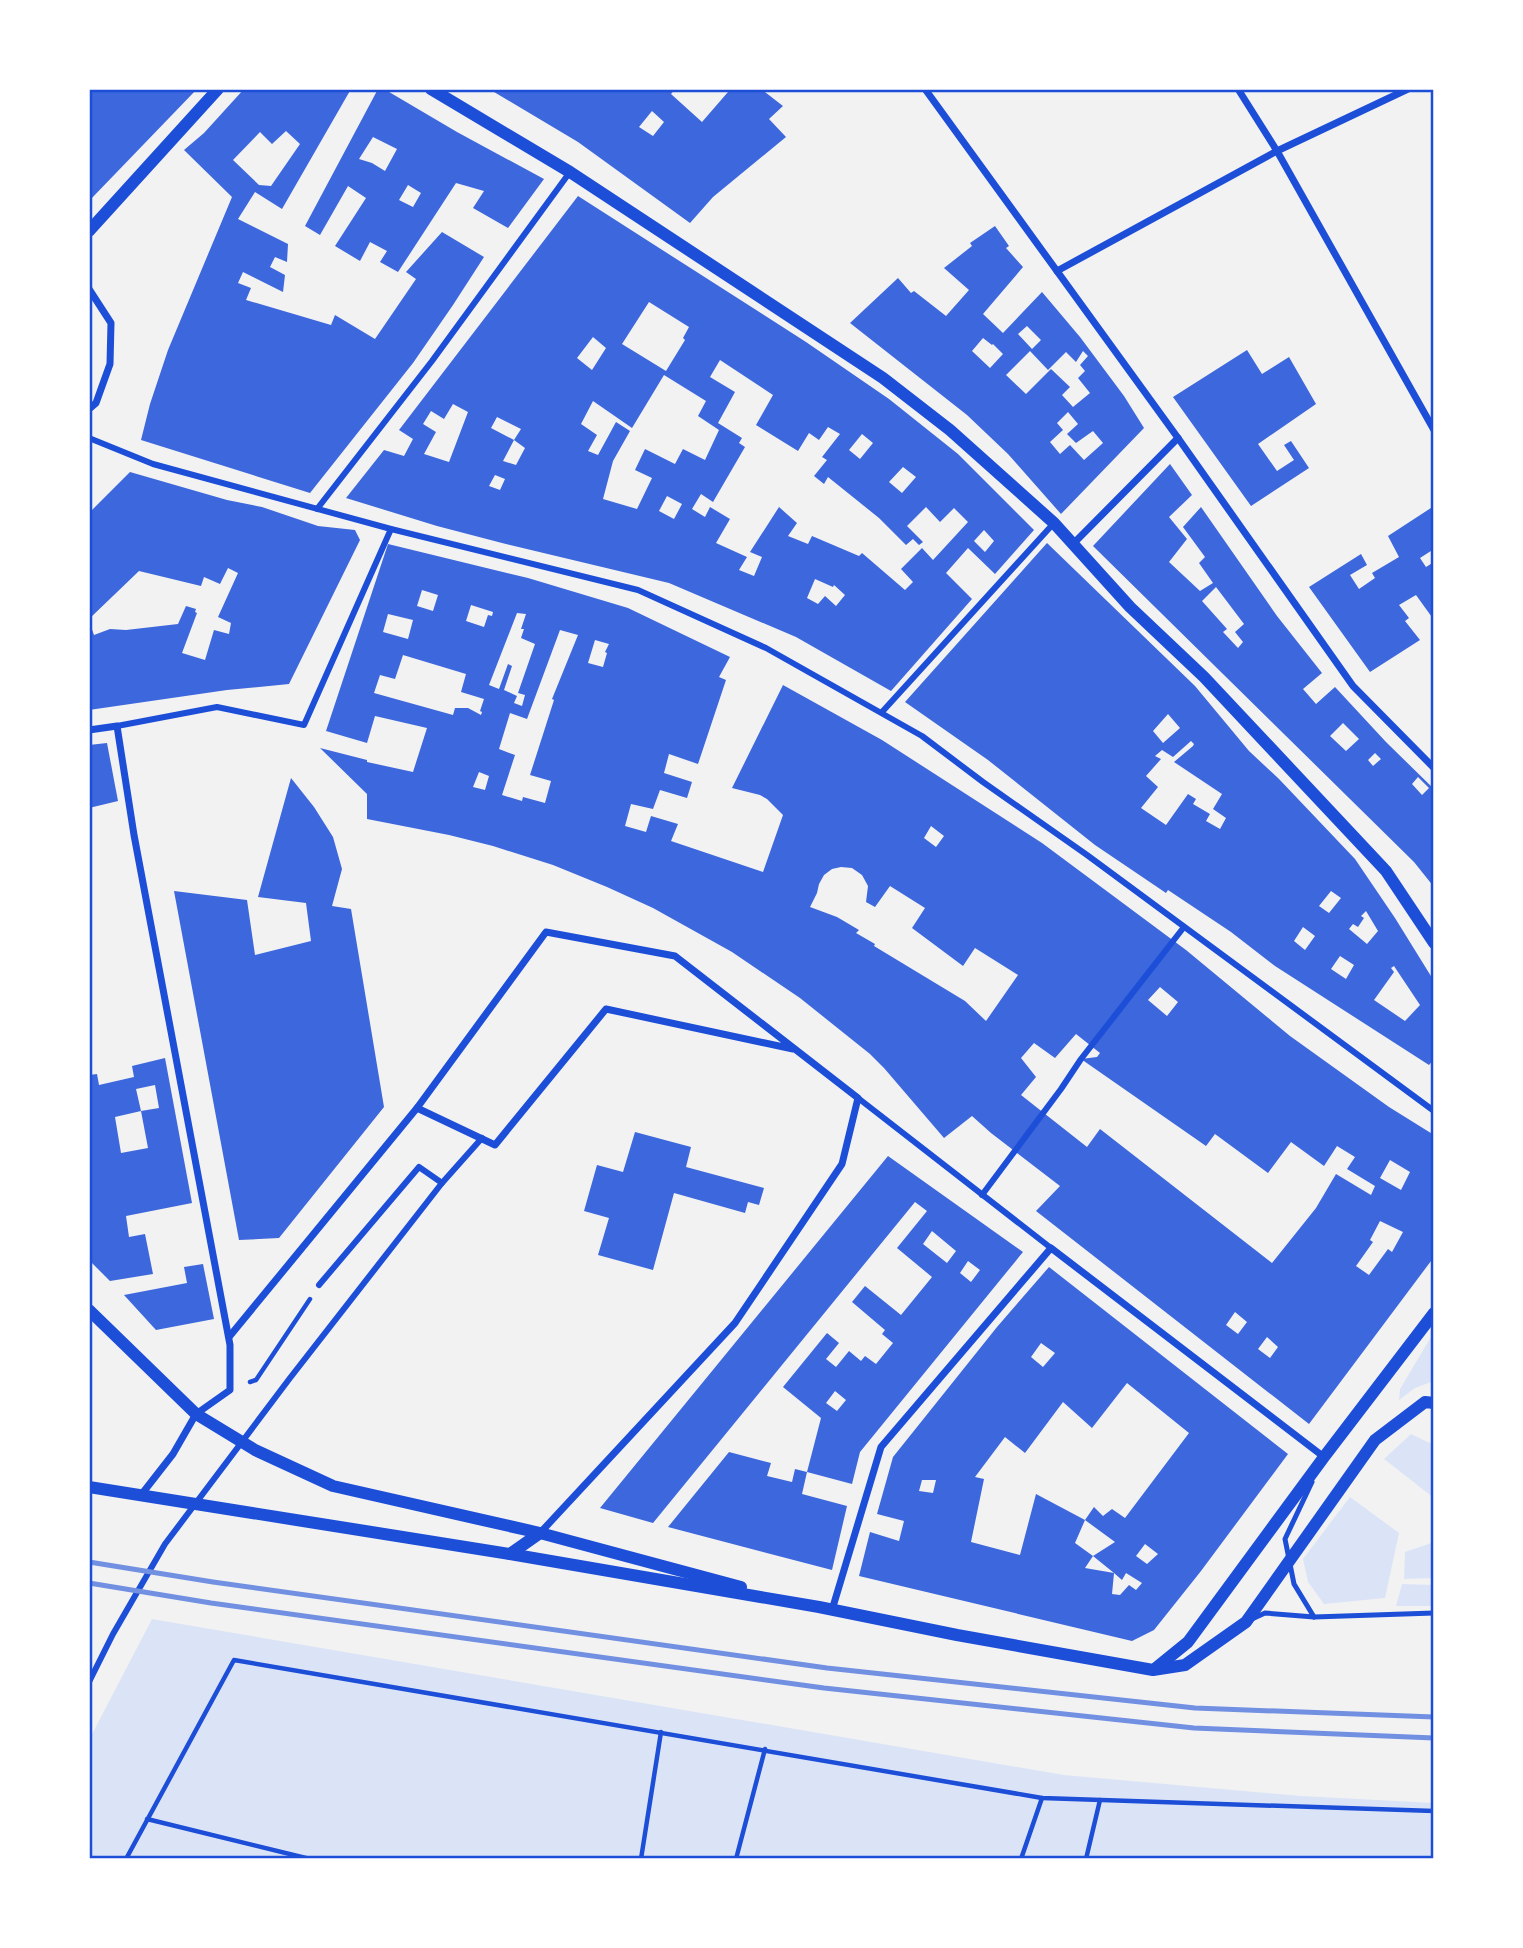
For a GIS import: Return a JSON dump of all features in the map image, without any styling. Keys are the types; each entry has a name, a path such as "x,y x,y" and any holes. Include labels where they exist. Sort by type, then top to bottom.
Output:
{"street":[{"path":"89,231 218,89"},
{"path":"431,89 569,172 883,378 950,430 1054,523 1130,607 1204,677 1386,871 1434,943"},
{"path":"925,89 1178,438 1353,686 1434,768"},
{"path":"1238,89 1277,151 1434,430"},
{"path":"1057,271 1277,151 1408,89"},
{"path":"317,509 432,360 569,172"},
{"path":"89,289 111,323 110,364 96,403 89,409"},
{"path":"89,438 153,464 391,529 638,590 766,648 922,736 1434,1111"},
{"path":"1074,543 1178,438"},
{"path":"882,712 1054,523"},
{"path":"89,730 217,707 304,725 391,529"},
{"path":"117,726 134,835 229,1337 230,1390 196,1414 173,1454 141,1495"},
{"path":"982,1195 1081,1059 1184,927"},
{"path":"229,1337 417,1108 546,932 675,956 1324,1457"},
{"path":"417,1108 495,1144 606,1009 793,1048"},
{"path":"510,1554 540,1533 735,1323 842,1164 858,1098"},
{"path":"89,1682 113,1634 165,1544 442,1183 482,1138"},
{"path":"319,1285 419,1167 442,1183"},
{"path":"826,1609 880,1447 1051,1248"},
{"path":"89,1310 196,1414 256,1450 333,1486 540,1533 826,1609"},
{"path":"1153,1670 1188,1642 1434,1313"},
{"path":"89,1487 510,1554 1153,1670 1185,1665 1246,1622 1375,1440 1425,1402 1434,1403"}],"lane":[{"path":"1314,1617 1294,1584 1285,1539 1324,1457"},
{"path":"1246,1622 1265,1613 1314,1617 1434,1613"}],"path":[{"path":"230,1390 256,1380 319,1285"},
{"path":"126,1859 234,1660 1042,1798 1434,1811"},
{"path":"641,1859 662,1732"},
{"path":"736,1859 765,1749"},
{"path":"1021,1859 1042,1798"},
{"path":"1086,1859 1100,1800"},
{"path":"147,1819 310,1859"}],"shaded area":[{"path":"1434,1332 1434,1381 1415,1388 1399,1400 1400,1389"},
{"path":"1411,1434 1434,1445 1434,1498 1384,1459"},
{"path":"1350,1497 1399,1533 1385,1598 1324,1604 1308,1582 1303,1559"},
{"path":"1434,1542 1434,1578 1404,1579 1405,1552"},
{"path":"1402,1584 1434,1585 1434,1606 1396,1606"},
{"path":"152,1619 1064,1775 1301,1796 1434,1803 1434,1859 89,1859 89,1740"}],"building":[{"path":"89,89 197,89 89,201"},
{"path":"244,89 351,89 282,209 255,192 238,219 288,244 287,262 275,257 270,267 285,275 283,292 243,272 238,283 251,288 246,300 331,325 335,315 375,339 416,279 406,272 442,232 484,257 413,363 310,493 141,440 168,350 232,197 184,150 204,133","holes":["286,131 300,144 271,186 259,185 233,160 260,132 272,144"]},
{"path":"378,89 384,89 544,179 508,228 473,208 484,191 456,183 398,272 380,262 387,251 370,242 360,261 335,246 366,198 348,186 320,235 305,226","holes":["373,137 397,149 385,171 359,159","408,185 421,193 413,207 399,200"]},
{"path":"489,89 675,89 671,94 702,122 728,92 725,89 761,89 783,106 769,119 786,137 713,197 690,223 578,142","holes":["652,111 664,122 653,136 639,127"]},
{"path":"578,196 806,342 889,399 958,454 1034,530 995,574 968,548 946,573 972,599 891,691 796,637 669,583 437,526 346,498 384,450 404,456 413,439 399,430","holes":["649,302 689,327 683,338 685,340 666,371 622,344","593,337 606,348 592,370 577,358","720,360 773,395 756,425 798,451 809,433 819,440 828,427 840,434 822,457 827,460 814,476 824,484 828,477 879,518 906,545 913,539 919,545 923,542 907,526 926,507 940,522 954,508 968,522 933,560 922,548 901,569 913,582 905,590 862,553 859,556 812,536 808,544 788,536 797,523 779,507 750,552 762,557 754,576 739,570 747,557 716,543 730,519 710,507 705,517 692,509 701,494 713,502 745,447 739,443 742,438 718,423 735,392 710,377","664,375 706,401 698,416 719,430 705,460 683,449 675,464 645,449 635,470 652,478 637,509 603,499 613,461 630,431 616,422 598,455 588,451 597,435 581,424 593,401 632,428","453,404 468,412 449,462 424,454 436,432 423,424 431,411 444,419","497,417 521,429 514,440 491,428","862,434 873,443 860,459 849,450","514,440 525,448 516,465 503,461","903,467 916,477 902,493 889,482","495,475 505,479 500,490 489,486","667,496 682,504 674,519 659,511","984,530 994,541 985,552 974,541","815,579 833,587 834,585 845,595 836,606 825,596 818,604 807,598"]},
{"path":"995,226 1009,246 1006,248 1023,267 983,314 1003,333 1042,292 1080,337 1144,428 1061,514 1008,454 967,415 850,323 898,278 911,293 914,291 946,316 969,290 944,268 972,246 970,243","holes":["1027,326 1041,340 1032,349 1018,334","983,338 1003,354 990,368 972,351","1030,351 1048,370 1066,352 1076,362 1083,351 1088,356 1080,365 1085,371 1078,378 1090,393 1073,407 1062,395 1070,387 1051,369 1026,394 1006,375","1068,412 1078,424 1067,434 1076,443 1093,431 1103,443 1084,460 1070,445 1060,454 1050,442 1063,430 1057,423"]},
{"path":"1247,350 1262,374 1289,357 1316,404 1258,444 1277,471 1294,460 1284,445 1291,441 1309,468 1251,506 1173,397"},
{"path":"1170,464 1192,495 1169,517 1187,539 1169,562 1200,591 1213,583 1199,563 1205,557 1183,527 1201,507 1277,616 1322,673 1303,689 1316,704 1335,687 1434,789 1434,887 1414,862 1093,546","holes":["1216,587 1244,624 1235,632 1243,642 1238,648 1223,632 1227,629 1202,601","1343,723 1359,739 1346,751 1330,736","1375,753 1381,759 1373,766 1368,760","1418,777 1429,788 1422,795 1412,784"]},
{"path":"130,472 227,500 262,507 318,526 355,530 360,540 289,684 89,710 89,621 94,635 110,629 126,630 178,624 186,606 196,609 197,613 182,653 205,660 214,630 229,634 231,623 218,617 238,573 228,568 220,584 204,577 201,586 139,571 89,619 89,513"},
{"path":"1434,506 1434,549 1420,558 1426,567 1434,562 1434,620 1416,595 1399,605 1409,618 1405,621 1420,640 1370,672 1309,587 1361,554 1367,565 1350,575 1359,589 1375,578 1372,573 1399,557 1388,536"},
{"path":"1047,543 1195,686 1249,751 1355,859 1434,981 1434,1059 1429,1065 1275,966 1231,932 1168,890 1166,893 1095,845 988,760 905,702","holes":["1168,714 1180,728 1163,743 1153,731","1191,741 1194,744 1174,762 1222,794 1213,809 1226,818 1220,829 1206,821 1210,814 1193,804 1196,799 1188,794 1166,825 1141,808 1158,787 1146,776 1161,759 1155,756 1162,750 1173,757","1331,891 1341,898 1329,913 1319,906","1366,911 1378,931 1367,944 1349,929 1353,924 1358,927 1364,918 1361,916","1303,927 1315,936 1305,950 1294,941","1340,956 1354,965 1346,979 1331,969","1394,966 1420,1005 1405,1021 1374,1000 1394,972 1391,968"]},
{"path":"388,544 528,578 628,608 730,657 719,677 726,680 698,764 669,754 664,773 692,782 687,798 660,790 653,809 631,804 625,826 646,832 651,816 678,824 671,841 763,872 783,815 760,795 732,788 783,685 882,740 1042,843 1186,950 1290,1036 1389,1107 1434,1135 1434,1257 1309,1424 1036,1211 1060,1186 972,1116 944,1138 870,1054 800,998 732,952 653,908 607,887 553,865 493,846 367,819 367,794 320,748 413,772 427,728 375,716 367,743 326,731","holes":["422,590 438,595 433,611 417,606","471,605 493,612 492,616 488,615 484,627 466,621","517,613 526,614 521,638 535,644 518,693 525,695 522,706 514,703 517,696 504,690 512,666 508,664 499,689 489,685","388,614 413,620 408,639 383,632","560,630 578,635 552,699 554,700 530,775 551,781 545,803 523,797 522,801 502,795 515,755 499,749 510,713 527,719","595,640 609,644 605,652 607,653 603,667 588,663","403,655 466,674 461,692 484,699 481,715 468,708 455,708 453,715 374,693 380,675 395,679","479,772 489,776 485,790 473,787","931,826 944,836 936,847 924,838","852,868 862,875 868,886 866,902 875,907 890,886 925,908 912,928 963,966 975,948 1018,975 986,1021 965,1001 874,946 875,944 856,933 859,930 837,917 810,907 824,875 832,869","1160,987 1178,1002 1167,1016 1148,1000","1076,1034 1100,1053 1097,1057 1081,1059 1206,1146 1215,1134 1268,1173 1291,1142 1324,1166 1337,1146 1355,1157 1347,1169 1375,1186 1371,1195 1336,1174 1316,1208 1272,1263 1100,1129 1087,1147 1021,1095 1036,1077 1021,1058 1034,1043 1055,1058","1390,1160 1410,1172 1401,1190 1380,1178","1380,1221 1403,1232 1392,1252 1388,1249 1369,1275 1356,1266 1373,1242 1370,1240","1235,1312 1247,1322 1238,1334 1226,1325","1267,1337 1278,1347 1270,1358 1258,1349"]},
{"path":"107,743 118,801 89,808 89,745"},
{"path":"291,778 333,837 342,869 332,906 351,909 384,1107 279,1238 239,1240 174,891 247,900 255,955 311,941 306,903 258,897"},
{"path":"165,1058 192,1203 126,1216 129,1237 145,1234 153,1274 110,1281 89,1260 89,1075 97,1074 99,1085 134,1077 132,1066","holes":["155,1085 159,1108 141,1111 136,1089","141,1111 148,1148 121,1153 115,1117"]},
{"path":"635,1132 691,1147 686,1167 764,1188 759,1205 748,1202 745,1213 674,1193 653,1270 598,1255 609,1218 584,1211 597,1165 623,1172"},
{"path":"888,1156 1023,1252 860,1452 852,1484 807,1472 821,1418 783,1387 827,1333 839,1343 826,1359 836,1367 849,1351 861,1361 865,1356 876,1364 893,1343 882,1334 885,1330 852,1302 865,1286 901,1315 932,1277 897,1248 927,1211 915,1202 653,1523 600,1508","holes":["932,1231 956,1251 947,1263 923,1244","968,1261 980,1270 971,1282 960,1273","835,1391 846,1400 837,1411 826,1403"]},
{"path":"203,1264 214,1319 156,1330 124,1295 187,1283 184,1267"},
{"path":"1049,1267 1288,1454 1154,1630 1132,1641 859,1576 870,1532 899,1541 904,1521 877,1514 893,1457 997,1327","holes":["1041,1343 1055,1353 1043,1367 1031,1357","1127,1383 1189,1433 1125,1518 1112,1509 1103,1516 1094,1507 1085,1520 1036,1494 1020,1555 971,1542 984,1479 975,1477 1005,1437 1025,1453 1063,1402 1092,1428","922,1480 936,1480 933,1493 919,1491","1085,1520 1115,1542 1093,1556 1075,1543","1145,1544 1158,1554 1147,1564 1136,1556","1093,1556 1114,1573 1085,1568","1114,1573 1122,1580 1126,1573 1142,1583 1136,1590 1129,1585 1120,1595 1112,1594"]},
{"path":"729,1452 771,1463 767,1476 792,1482 795,1469 807,1472 802,1494 847,1506 832,1570 668,1527"}],"railway":[{"path":"89,1562 213,1582 827,1668 1195,1708 1434,1717"},
{"path":"89,1583 211,1603 824,1688 1194,1728 1434,1738"}]}
